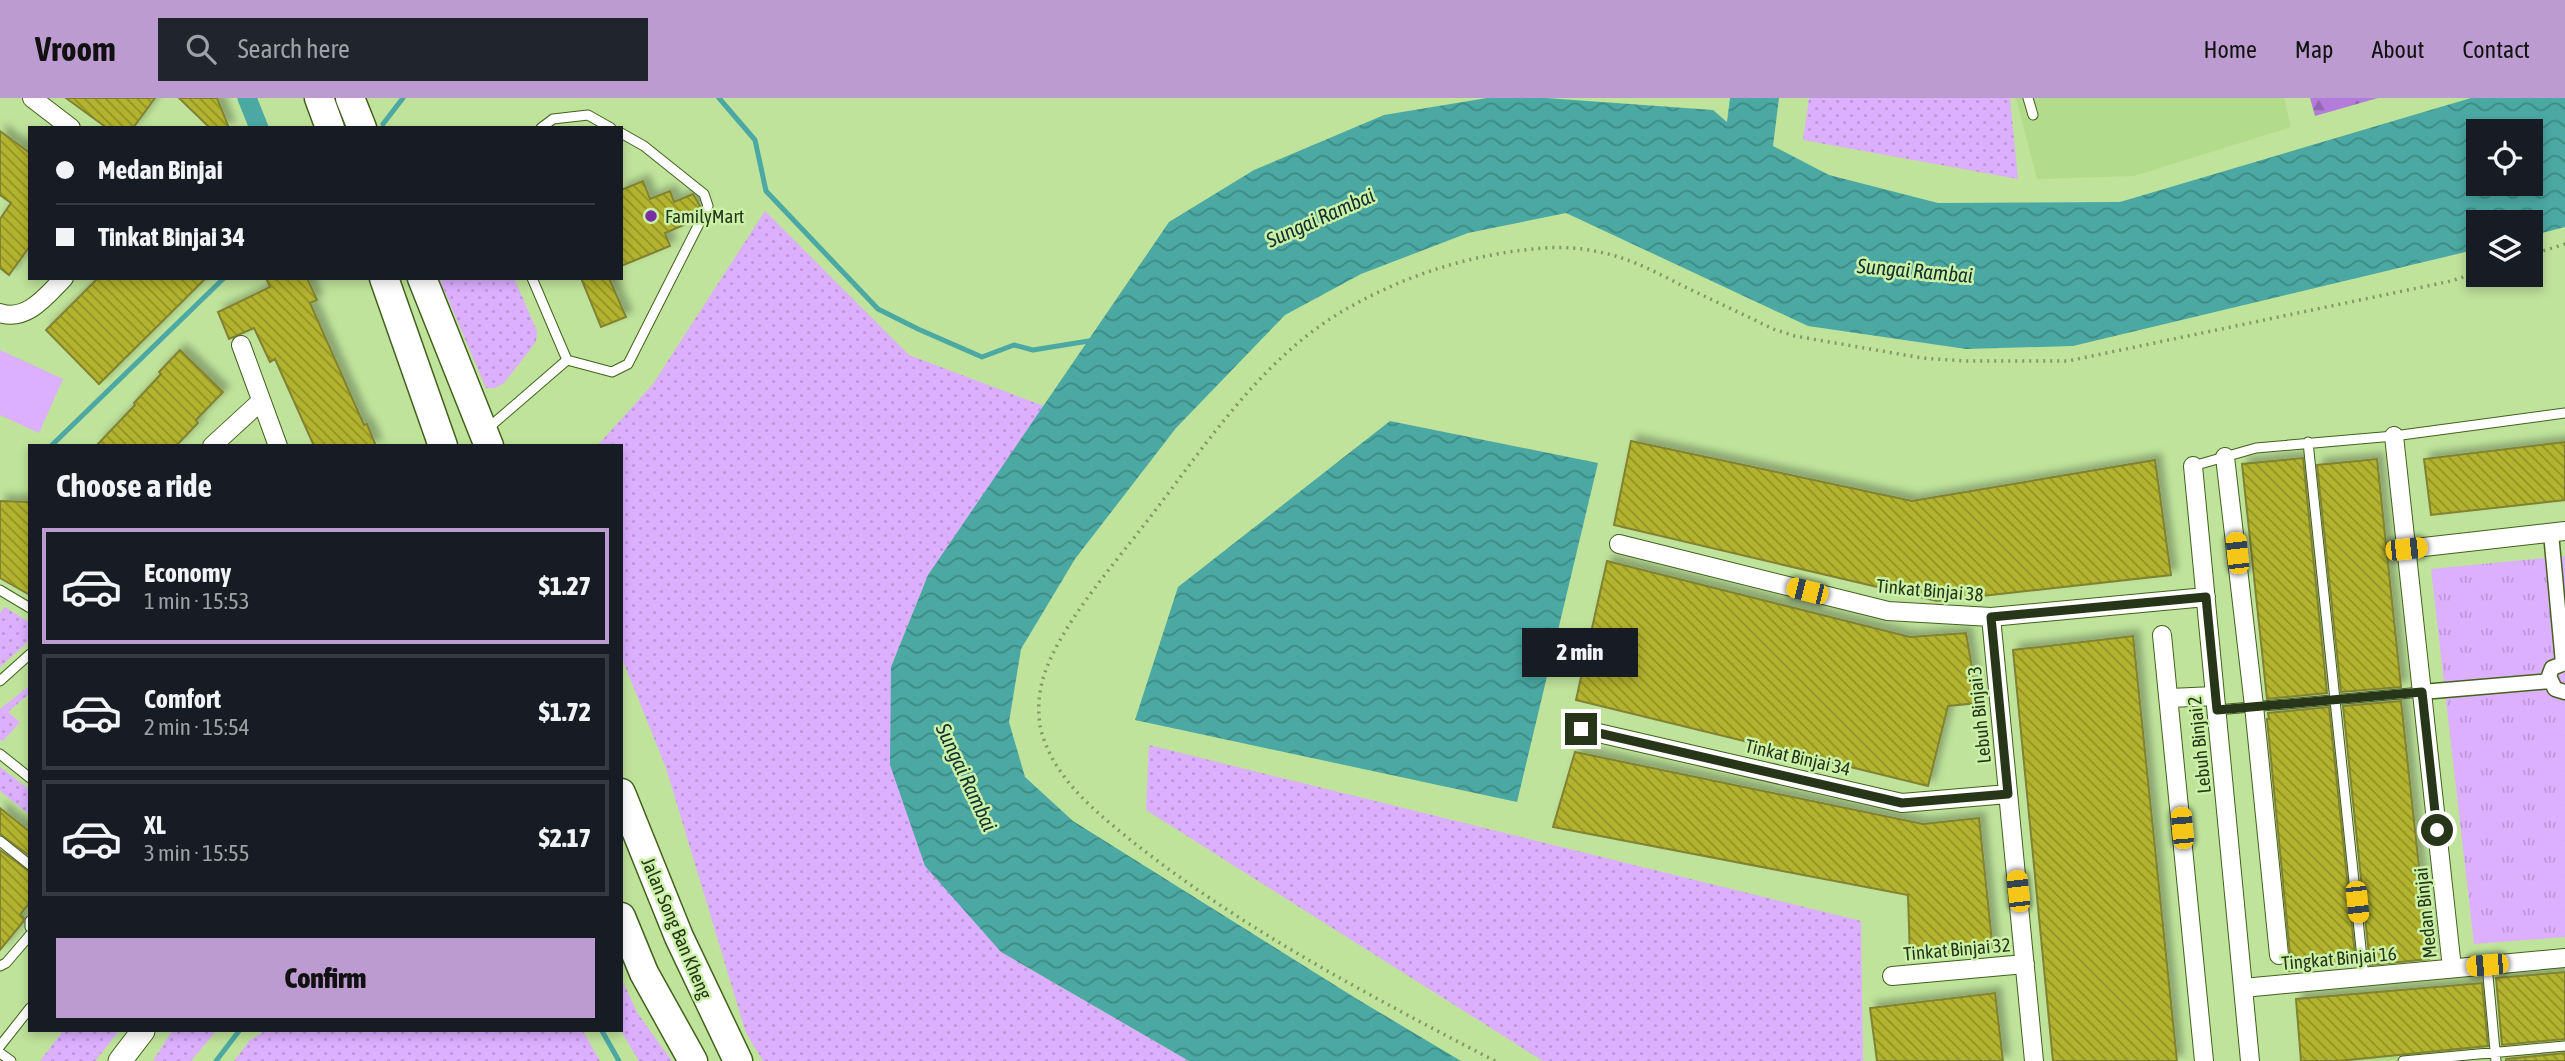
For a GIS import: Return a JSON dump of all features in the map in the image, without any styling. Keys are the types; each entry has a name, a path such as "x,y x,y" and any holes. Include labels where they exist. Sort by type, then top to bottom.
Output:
{"main road":[{"path":"319,98 329,126"},
{"path":"350,98 361,126"},
{"path":"385,280 442,444"},
{"path":"423,280 487,439"},
{"name":"Jalan Song Ban Kheng","path":"623,798 679,937 738,1061"},
{"path":"623,922 644,973 693,1061"}],"street":[{"path":"32,98 68,126"},
{"path":"0,313 6,315 33,309 62,280"},
{"path":"241,345 277,444"},
{"path":"214,444 260,402"},
{"name":"Medan Binjai","path":"2394,436 2452,968"},
{"path":"2225,457 2254,706 2278,955"},
{"name":"Lebuh Binjai 2","path":"2193,466 2250,1061"},
{"path":"2406,549 2558,532 2564,663 2552,668 2550,681 2555,689 2565,692"},
{"name":"Tinkat Binjai 38","path":"1619,544 1888,611 1991,617 2206,597"},
{"name":"Lebuh Binjai 3","path":"1991,617 2034,1061"},
{"name":"Lebuh Binjai 2","path":"2162,635 2204,1061"},
{"path":"2422,692 2550,681"},
{"path":"2170,698 2216,703"},
{"name":"Tinkat Binjai 34","path":"1581,729 1902,803 2008,794"},
{"name":"Tingkat Binjai 16","path":"2243,988 2565,958"},
{"name":"Tinkat Binjai 32","path":"1892,976 2025,964"},
{"path":"120,1061 142,1032"}],"lane":[{"path":"2028,98 2033,115"},
{"path":"543,126 552,119 587,115 607,126"},
{"path":"566,360 612,372 628,363 708,206 704,194 644,146 623,134"},
{"path":"533,280 566,360"},
{"path":"487,439 566,360"},
{"path":"2193,466 2256,448 2394,436 2565,412"},
{"path":"2308,442 2364,976"},
{"path":"0,590 28,607"},
{"path":"0,681 28,659"},
{"path":"2216,703 2254,706 2422,692"},
{"path":"0,754 28,776"},
{"path":"0,841 28,863"},
{"path":"0,967 28,937"},
{"path":"2487,965 2496,1057"},
{"path":"0,1046 28,1011"},
{"path":"2403,1061 2496,1057 2565,1046"},
{"path":"0,1052 11,1061"}],"path":[{"path":"2543,251 2565,244"},
{"path":"1495,1061 1362,991 1198,892 1100,815 1073,788 1055,764 1041,734 1039,703 1043,681 1052,658 1073,621 1243,397 1294,346 1333,317 1404,280 1437,267 1520,250 1545,248 1572,247 1598,251 1644,267 1773,329 1796,337 1922,358 1965,361 2068,361 2275,320 2466,276"}],"shaded area":[{"path":"2016,98 2284,98 2291,127 2134,176 2037,179"},
{"path":"2565,1033 2565,1061 2291,1061"}],"green space":[{"path":"1809,98 2010,98 2018,179 1803,140"},
{"path":"2310,98 2378,98 2315,116"},
{"path":"765,211 909,355 1044,406 928,575 891,667 1001,952 1189,1061 763,1061 746,1033 666,768 623,661 623,444 599,444 653,384"},
{"path":"440,280 515,280 537,331 536,342 504,383 495,388 486,388"},
{"path":"0,350 63,379 39,433 0,415"},
{"path":"2565,556 2565,937 2474,944 2431,569"},
{"path":"5,607 28,622 28,642 0,667 0,613"},
{"path":"28,687 28,695 8,712 20,722 3,741 0,740 0,709"},
{"path":"1149,745 1861,921 1863,1061 1543,1061 1146,810"},
{"path":"0,767 28,788 28,813 0,791"},
{"path":"623,982 638,1014 672,1061 639,1061 622,1032"},
{"path":"62,1032 118,1032 95,1061 40,1061"},
{"path":"171,1032 215,1032 191,1061 153,1061"},
{"path":"263,1032 584,1032 600,1061 234,1061 250,1040"}],"water":[{"name":"Sungai Rambai","path":"1487,98 1546,98 1713,110 1727,122 1730,98 1779,98 1773,146 1829,175 1938,203 2120,202 2471,98 2565,98 2565,227 2543,233 2543,210 2466,210 2466,252 2073,346 1966,349 1808,326 1566,213 1468,233 1361,274 1285,315 1176,428 1075,559 1021,649 1009,722 1025,777 1073,821 1461,1061 1189,1061 1001,952 925,866 890,765 891,667 928,575 1169,222 1254,170 1384,115"},
{"path":"1390,421 1598,463 1517,802 1135,720 1178,587"}],"building":[{"path":"66,98 155,98 134,126 104,126"},
{"path":"179,98 217,98 228,126 208,126"},
{"path":"0,131 28,152 28,249 9,275 0,268 0,219 11,203 0,195"},
{"path":"643,181 650,199 670,191 674,202 693,194 700,206 697,213 681,218 684,225 665,233 670,246 623,265 623,189"},
{"path":"96,280 204,280 99,384 46,330"},
{"path":"267,280 308,280 317,300 310,303 364,425 367,424 375,444 313,444 275,359 270,362 254,328 229,339 218,312 270,287"},
{"path":"582,280 610,280 626,317 601,327"},
{"path":"180,350 223,392 178,444 98,444 135,405 161,374 159,372"},
{"path":"1631,441 1912,501 2155,460 2171,575 1937,601 1614,525"},
{"path":"2565,442 2565,500 2431,515 2424,459"},
{"path":"2303,458 2327,693 2267,699 2242,464"},
{"path":"2377,459 2401,687 2341,692 2317,465"},
{"path":"0,501 28,502 28,594 0,578"},
{"path":"1607,561 1910,637 1966,633 1978,703 1948,706 1928,786 1576,700"},
{"path":"2133,636 2177,1061 2053,1061 2013,650"},
{"path":"2401,701 2429,959 2370,965 2343,706"},
{"path":"2329,707 2356,964 2289,971 2290,954 2267,719 2268,713"},
{"path":"1575,752 1923,824 1979,818 1993,951 1910,958 1908,895 1553,827"},
{"path":"0,808 28,830 28,855 0,834"},
{"path":"0,850 28,871 28,905 20,915 24,918 23,922 0,950"},
{"path":"2565,972 2565,1039 2502,1045 2496,978"},
{"path":"2482,983 2488,1046 2338,1061 2301,1061 2296,999"},
{"path":"1995,993 2003,1061 1877,1061 1870,1008"},
{"path":"2565,1053 2565,1061 2506,1061 2506,1059"}],"waterway":[{"path":"247,98 258,126"},
{"path":"383,124 403,98"},
{"path":"719,98 755,140 766,191 878,309 982,357 1014,345 1033,350 1095,340"},
{"path":"53,444 222,280"},
{"path":"216,1061 238,1032"},
{"path":"603,1032 619,1061"}],"place":[{"name":"FamilyMart","path":"651,216"}],"route":[{"path":"1581,729 1902,803 2008,794 1991,617 2206,597 2217,710 2422,692 2437,830"}]}
